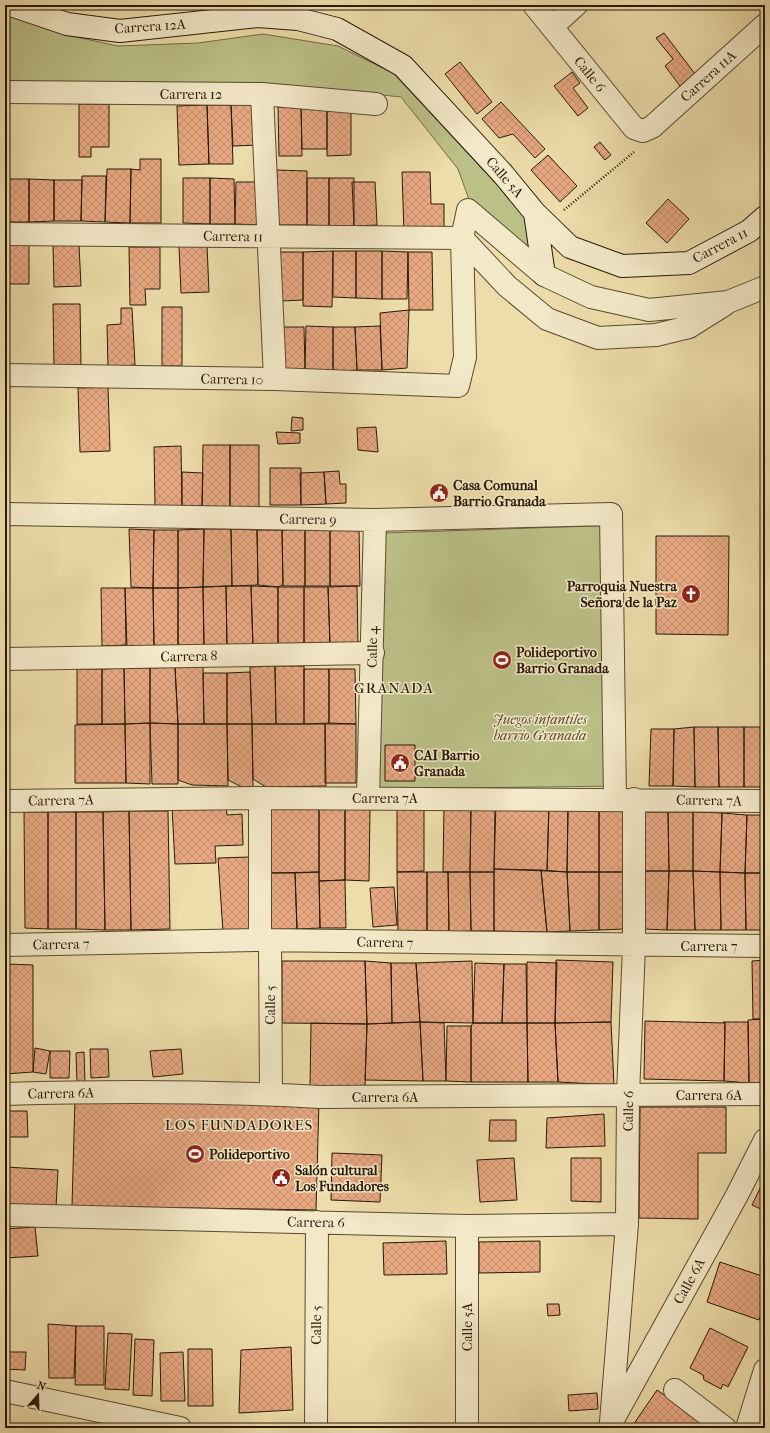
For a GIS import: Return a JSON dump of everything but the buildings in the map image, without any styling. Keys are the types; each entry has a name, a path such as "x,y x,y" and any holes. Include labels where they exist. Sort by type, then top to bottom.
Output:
{"street":[{"name":"Carrera 12A","path":"10,5 67,24 120,31 258,16 298,19 337,29 403,66"},
{"name":"Calle 6","path":"534,5 634,128 648,129"},
{"path":"552,28 576,5"},
{"name":"Carrera 11A","path":"648,129 765,25"},
{"name":"Calle 5A","path":"403,66 503,174 541,219 570,247 622,266"},
{"name":"Carrera 12","path":"5,92 262,94 376,104"},
{"path":"262,94 275,380"},
{"path":"728,302 649,310 591,297 544,275 468,210 462,238 508,286 548,319 598,338 656,335 682,329 688,327 728,302 765,287"},
{"name":"Carrera 11","path":"622,266 690,263 749,231 765,217"},
{"path":"541,219 544,275"},
{"name":"Carrera 11","path":"5,234 462,238"},
{"name":"Carrera 10","path":"5,375 275,380 458,386 465,357 462,238"},
{"name":"Carrera 9","path":"5,514 375,520 611,514"},
{"name":"Calle 6","path":"610,1425 627,1224 628,1095 634,946 611,514"},
{"name":"Calle 4","path":"368,798 375,520"},
{"name":"Carrera 8","path":"5,659 372,653"},
{"name":"Calle 5","path":"260,798 271,1094"},
{"name":"Carrera 7A","path":"5,800 368,798 765,801"},
{"name":"Carrera 7","path":"5,945 265,940 634,946 765,946"},
{"name":"Carrera 6A","path":"5,1094 72,1092 271,1094 320,1097 765,1094"},
{"name":"Calle 6A","path":"610,1425 736,1197 765,1140"},
{"name":"Carrera 6","path":"5,1215 467,1226 627,1224"},
{"name":"Calle 5","path":"316,1428 317,1222"},
{"name":"Calle 5A","path":"467,1226 467,1428"},
{"path":"755,1418 765,1370"},
{"path":"675,1390 725,1428"},
{"path":"5,1391 180,1428"}],"path":[{"path":"541,219 636,151 648,129"}],"green space":[{"path":"5,13 72,36 118,46 198,43 263,34 338,46 393,73 528,218 537,266 471,205 458,169 401,97 296,86 5,81"},
{"name":"Polideportivo Barrio Granada","path":"621,525 622,786 379,789 385,533"}],"place":[{"name":"Casa Comunal Barrio Granada","path":"439,493"},
{"name":"Parroquia Nuestra Señora de la Paz","path":"691,594"},
{"name":"Polideportivo Barrio Granada","path":"502,660"},
{"name":"CAI Barrio Granada","path":"400,763"},
{"name":"Polideportivo","path":"195,1154"},
{"name":"Salón cultural Los Fundadores","path":"281,1178"}],"district":[{"name":"GRANADA","path":"394,688"},
{"name":"LOS FUNDADORES","path":"239,1125"}],"park label":[{"name":"Juegos infantiles barrio Granada","path":"540,728"}]}
